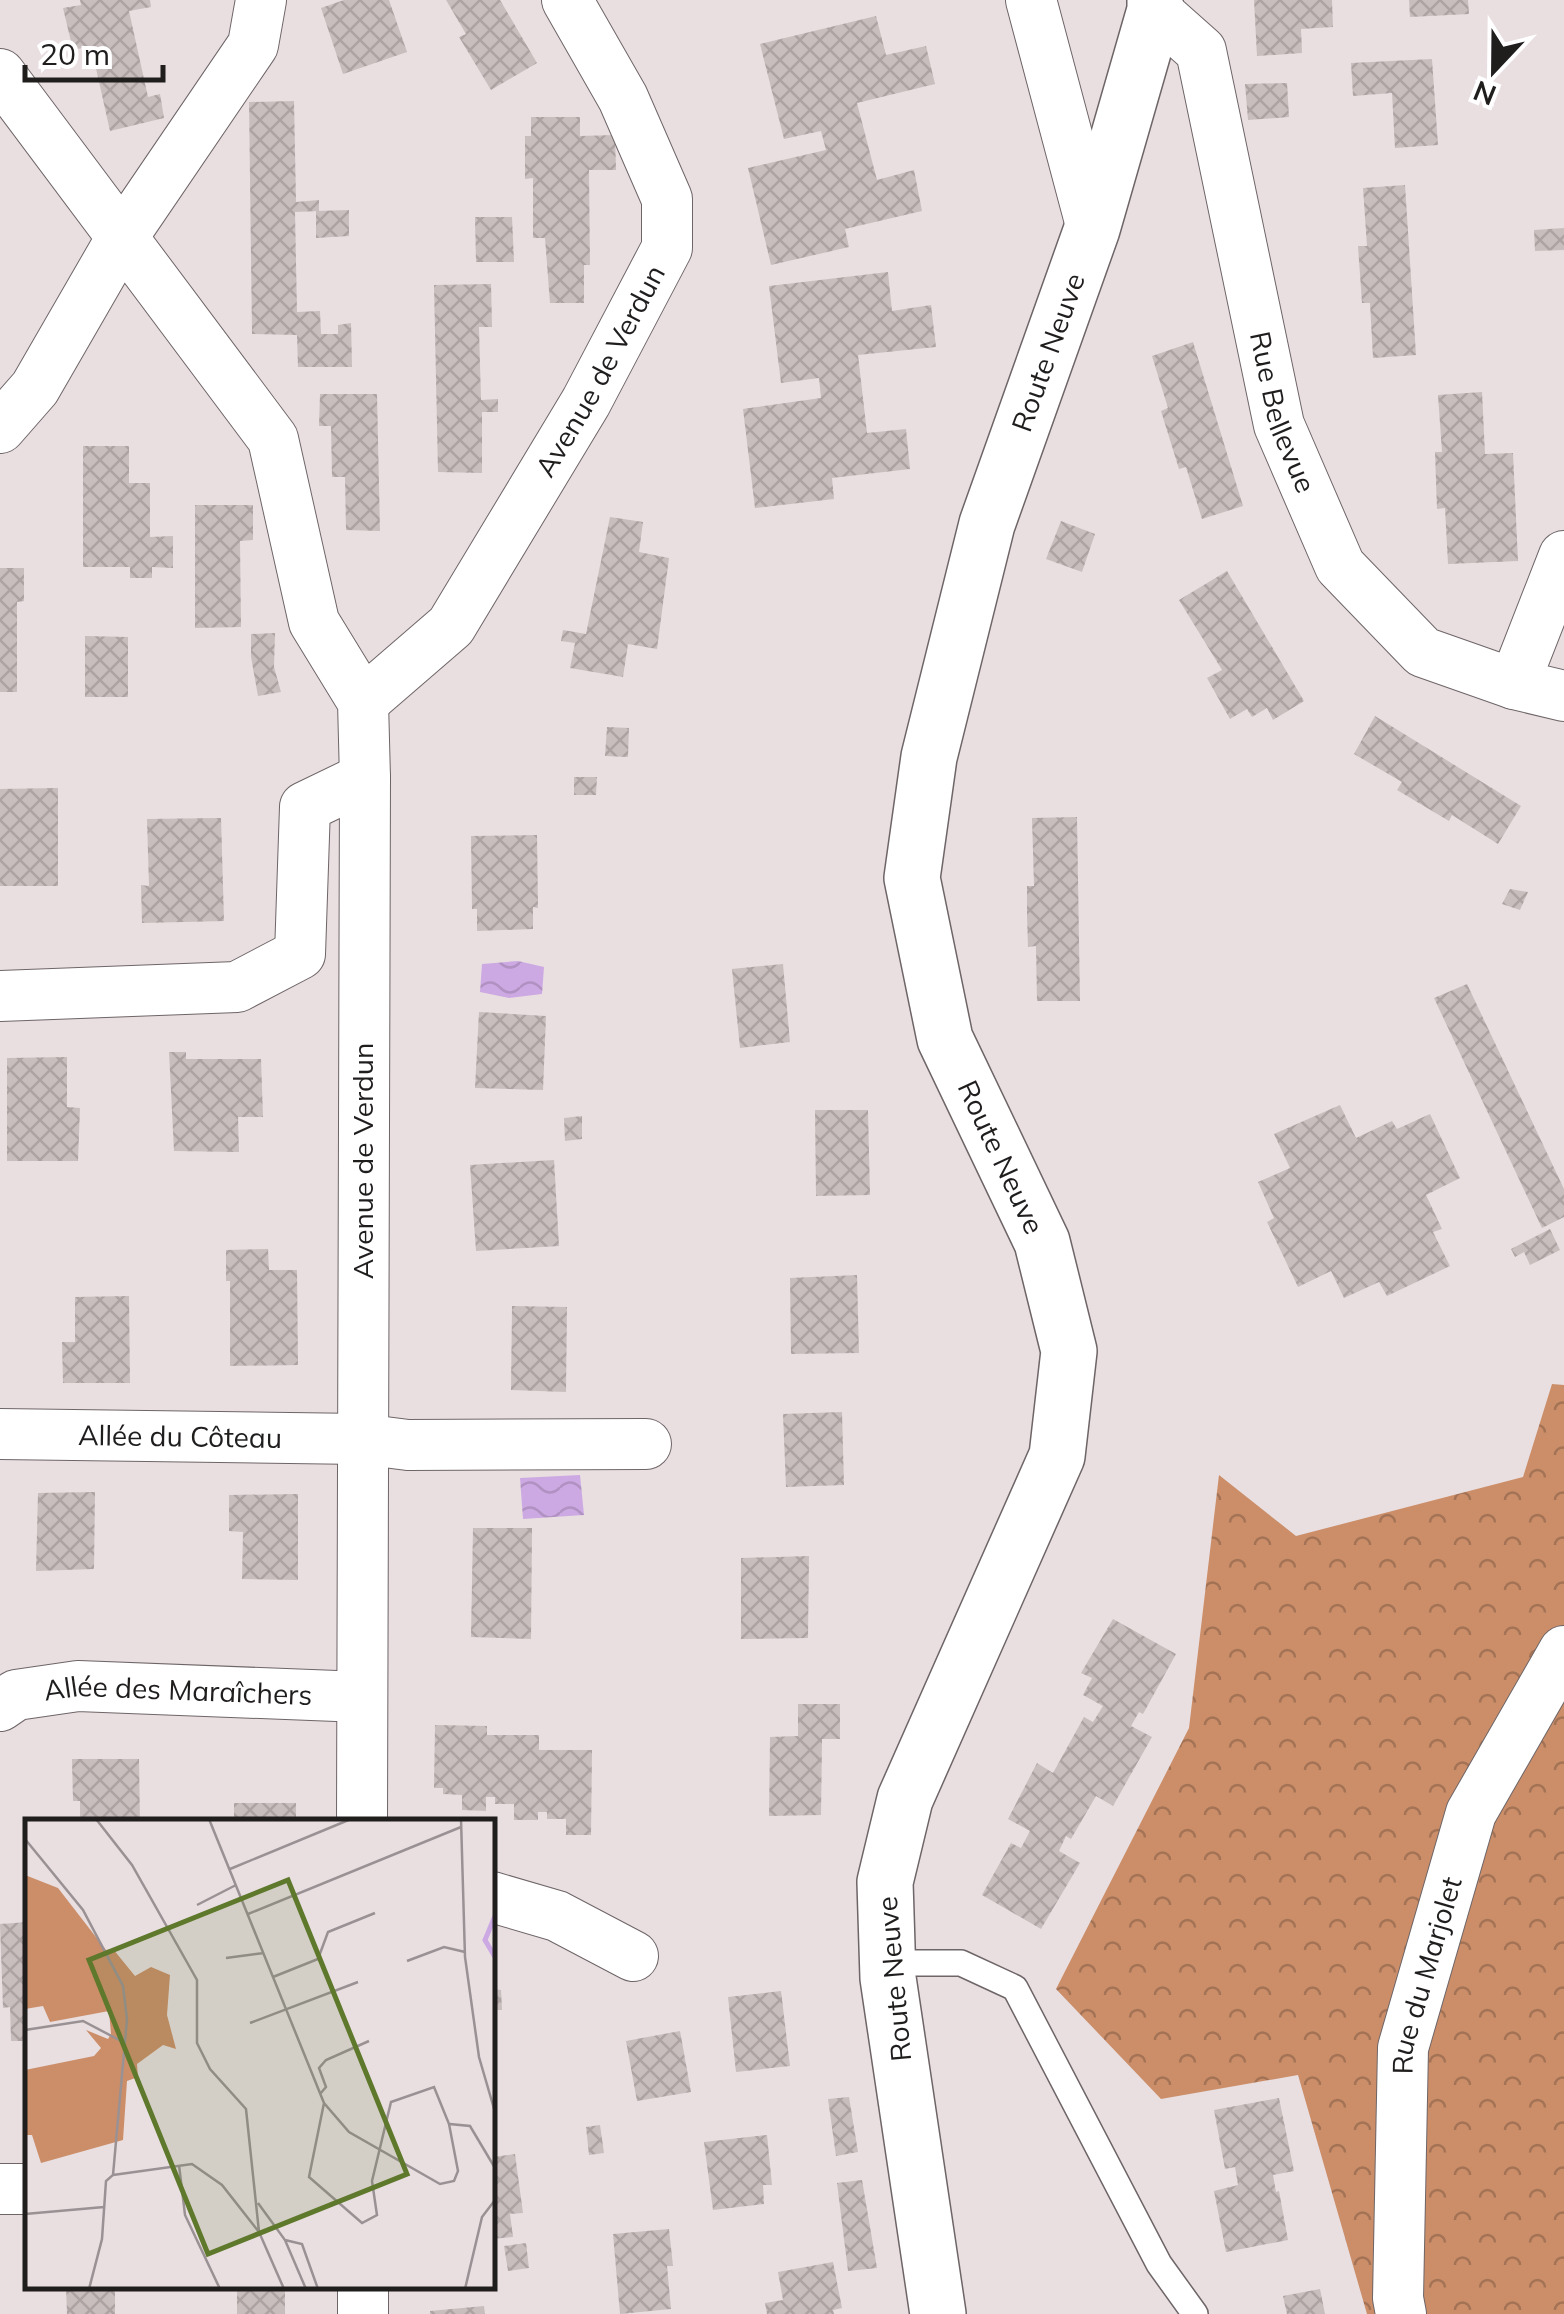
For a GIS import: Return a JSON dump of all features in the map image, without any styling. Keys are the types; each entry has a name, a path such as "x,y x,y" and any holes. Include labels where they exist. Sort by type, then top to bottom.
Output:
{"street":[{"path":"0,428 35,388 121,239 253,44 261,0"},
{"name":"Avenue de Verdun","path":"363,702 451,626 586,402 666,248 666,199 624,98 567,0"},
{"path":"1032,0 1092,229"},
{"name":"Route Neuve","path":"938,2314 888,1964 885,1882 905,1798 1057,1456 1068,1351 1042,1242 945,1039 912,878 930,758 987,524 1092,229 1155,5"},
{"name":"Rue Bellevue","path":"1155,5 1201,51 1279,424 1340,566 1423,652 1514,684 1564,696"},
{"name":"Avenue de Verdun","path":"0,74 273,439 314,622 363,702 362,1819"},
{"path":"1514,684 1564,556"},
{"path":"0,996 237,987 300,954 306,807 365,778"},
{"name":"Allée du Côteau","path":"0,1434 362,1439"},
{"path":"362,1439 408,1445 646,1444"},
{"name":"Rue du Marjolet","path":"1401,2314 1398,2298 1404,2048 1471,1812 1562,1661"},
{"name":"Allée des Maraîchers","path":"0,1706 16,1695 78,1686 362,1697"},
{"path":"495,1898 557,1916 633,1956"},
{"path":"0,2189 25,2188"}],"lane":[{"path":"888,1964 961,1963 1015,1988 1159,2264 1195,2314"}],"green space":[{"path":"1552,1384 1564,1385 1564,2314 1367,2314 1298,2075 1161,2099 1056,1989 1189,1728 1219,1475 1296,1536 1523,1477"}],"water":[{"path":"518,961 544,967 542,994 509,998 480,992 482,964"},
{"path":"580,1475 584,1515 523,1519 520,1478"}],"building":[{"path":"80,0 150,0 151,7 129,11 148,97 160,94 164,118 110,131 91,46 73,50 63,8 81,5"},
{"path":"344,0 389,0 407,52 343,74 321,8"},
{"path":"446,0 500,0 537,63 491,90 459,37 466,34"},
{"path":"1254,0 1332,0 1333,27 1301,29 1302,53 1257,56"},
{"path":"1409,0 1468,0 1469,14 1410,17"},
{"path":"876,16 886,55 926,46 935,84 857,103 877,180 914,170 922,211 845,229 849,247 771,265 748,168 826,150 821,131 784,139 760,44"},
{"path":"1432,59 1438,145 1395,148 1392,93 1353,96 1351,63"},
{"path":"1287,83 1289,117 1248,120 1245,84"},
{"path":"294,101 296,202 319,200 319,211 295,212 297,312 320,311 321,334 338,334 338,325 351,323 352,367 298,367 297,335 252,334 249,102"},
{"path":"531,117 580,117 580,136 615,135 616,170 589,170 590,265 584,265 584,303 550,303 545,238 533,238 533,178 525,179 525,136 531,136"},
{"path":"1405,185 1416,355 1373,358 1370,303 1362,303 1358,246 1367,246 1363,188"},
{"path":"349,210 349,236 316,238 316,211"},
{"path":"475,217 512,217 514,262 476,262"},
{"path":"1564,228 1564,250 1535,251 1534,230"},
{"path":"888,272 892,311 931,305 936,347 858,355 867,433 906,429 910,469 832,478 834,499 755,508 743,409 821,398 819,378 781,383 769,286"},
{"path":"491,284 492,327 479,327 481,400 498,399 498,412 482,412 482,473 438,472 434,285"},
{"path":"1193,342 1243,506 1202,519 1186,467 1179,469 1161,411 1168,408 1152,356"},
{"path":"1482,392 1485,454 1513,453 1518,561 1448,564 1445,508 1437,509 1435,452 1442,452 1438,395"},
{"path":"320,394 377,394 380,531 346,530 345,477 332,477 331,426 319,426"},
{"path":"83,446 129,446 129,483 150,483 150,537 173,536 173,568 152,567 152,578 130,578 130,567 83,567"},
{"path":"195,505 253,505 253,540 240,541 241,627 195,628"},
{"path":"610,517 643,522 639,552 669,558 657,649 628,644 623,677 570,668 575,643 561,641 563,630 586,634"},
{"path":"1061,521 1095,534 1082,572 1046,559"},
{"path":"0,568 24,568 24,601 17,602 17,692 0,692"},
{"path":"1227,571 1304,701 1273,720 1267,708 1252,717 1247,709 1230,719 1207,678 1222,670 1179,600"},
{"path":"275,633 274,667 281,692 258,696 251,634"},
{"path":"85,636 128,637 128,697 85,697"},
{"path":"1375,716 1521,806 1498,844 1452,815 1449,821 1397,790 1402,782 1354,754"},
{"path":"607,727 629,728 628,757 605,756"},
{"path":"574,777 597,777 596,795 574,795"},
{"path":"58,788 58,886 0,886 0,789"},
{"path":"1077,817 1080,1001 1037,1001 1036,946 1028,947 1027,915 1027,886 1034,886 1032,818"},
{"path":"221,818 224,921 142,923 141,885 149,886 147,819"},
{"path":"537,835 538,908 533,907 533,929 477,931 477,909 472,909 471,836"},
{"path":"1510,889 1528,892 1520,910 1502,904"},
{"path":"783,964 790,1042 740,1048 732,969"},
{"path":"1467,984 1564,1189 1564,1217 1542,1228 1434,998"},
{"path":"479,1012 546,1016 543,1090 475,1088"},
{"path":"169,1052 186,1052 186,1059 261,1059 263,1117 238,1117 239,1152 174,1151"},
{"path":"67,1057 67,1107 80,1108 78,1161 7,1161 7,1058"},
{"path":"1340,1105 1356,1138 1392,1121 1397,1129 1430,1114 1460,1178 1426,1195 1442,1229 1433,1232 1450,1266 1387,1296 1379,1282 1344,1298 1331,1271 1298,1287 1267,1222 1274,1218 1258,1182 1290,1168 1274,1134"},
{"path":"815,1110 868,1110 870,1195 816,1196"},
{"path":"582,1116 582,1139 565,1141 564,1118"},
{"path":"554,1160 559,1246 476,1251 470,1165"},
{"path":"1550,1229 1560,1250 1530,1265 1524,1252 1515,1257 1511,1249"},
{"path":"268,1249 269,1270 297,1270 298,1365 230,1366 226,1250"},
{"path":"857,1275 859,1353 791,1354 790,1278"},
{"path":"129,1296 130,1383 63,1383 62,1342 75,1342 75,1297"},
{"path":"512,1306 567,1307 566,1392 511,1390"},
{"path":"842,1412 844,1485 786,1487 783,1414"},
{"path":"95,1492 94,1569 36,1571 38,1493"},
{"path":"298,1494 298,1580 242,1579 243,1532 229,1531 229,1495"},
{"path":"473,1528 532,1528 531,1639 471,1637"},
{"path":"809,1556 808,1638 741,1639 741,1558"},
{"path":"1113,1619 1176,1654 1143,1714 1139,1712 1131,1726 1152,1737 1113,1806 1096,1796 1071,1839 1066,1836 1059,1851 1080,1863 1041,1929 982,1895 1011,1843 1021,1848 1030,1831 1008,1819 1037,1763 1053,1773 1084,1717 1093,1722 1103,1706 1083,1695 1092,1678 1081,1673"},
{"path":"798,1704 840,1704 840,1739 822,1739 821,1815 769,1816 770,1737 798,1736"},
{"path":"435,1725 487,1726 487,1735 539,1735 539,1750 592,1750 591,1835 566,1835 566,1819 547,1819 547,1812 538,1812 538,1820 514,1820 514,1804 495,1804 495,1797 486,1797 486,1811 462,1810 462,1795 443,1794 443,1788 434,1788"},
{"path":"72,1759 139,1759 140,1819 80,1819 80,1801 73,1801"},
{"path":"234,1803 296,1803 296,1819 234,1819"},
{"path":"25,1922 25,2041 11,2041 10,2007 3,2008 0,1924"},
{"path":"495,1989 501,1990 502,2010 495,2010"},
{"path":"781,1991 790,2066 736,2072 728,1997"},
{"path":"680,2031 691,2092 637,2101 626,2041"},
{"path":"849,2097 858,2152 836,2156 828,2099"},
{"path":"1279,2098 1294,2171 1273,2175 1288,2240 1226,2252 1214,2191 1238,2185 1235,2167 1225,2169 1214,2110"},
{"path":"600,2125 604,2153 589,2155 586,2127"},
{"path":"767,2135 772,2185 763,2185 764,2204 713,2210 704,2142"},
{"path":"515,2154 523,2213 510,2214 513,2237 495,2239 495,2157"},
{"path":"862,2180 877,2268 848,2271 837,2183"},
{"path":"669,2229 673,2266 667,2266 671,2309 620,2314 613,2234"},
{"path":"526,2243 529,2268 508,2271 504,2246"},
{"path":"833,2262 842,2308 833,2310 834,2314 767,2314 765,2303 783,2300 778,2272"},
{"path":"66,2289 115,2289 115,2314 67,2314"},
{"path":"237,2289 285,2289 285,2314 237,2314"},
{"path":"1320,2289 1325,2314 1287,2314 1283,2296"},
{"path":"484,2306 485,2314 430,2314 430,2311"}]}
